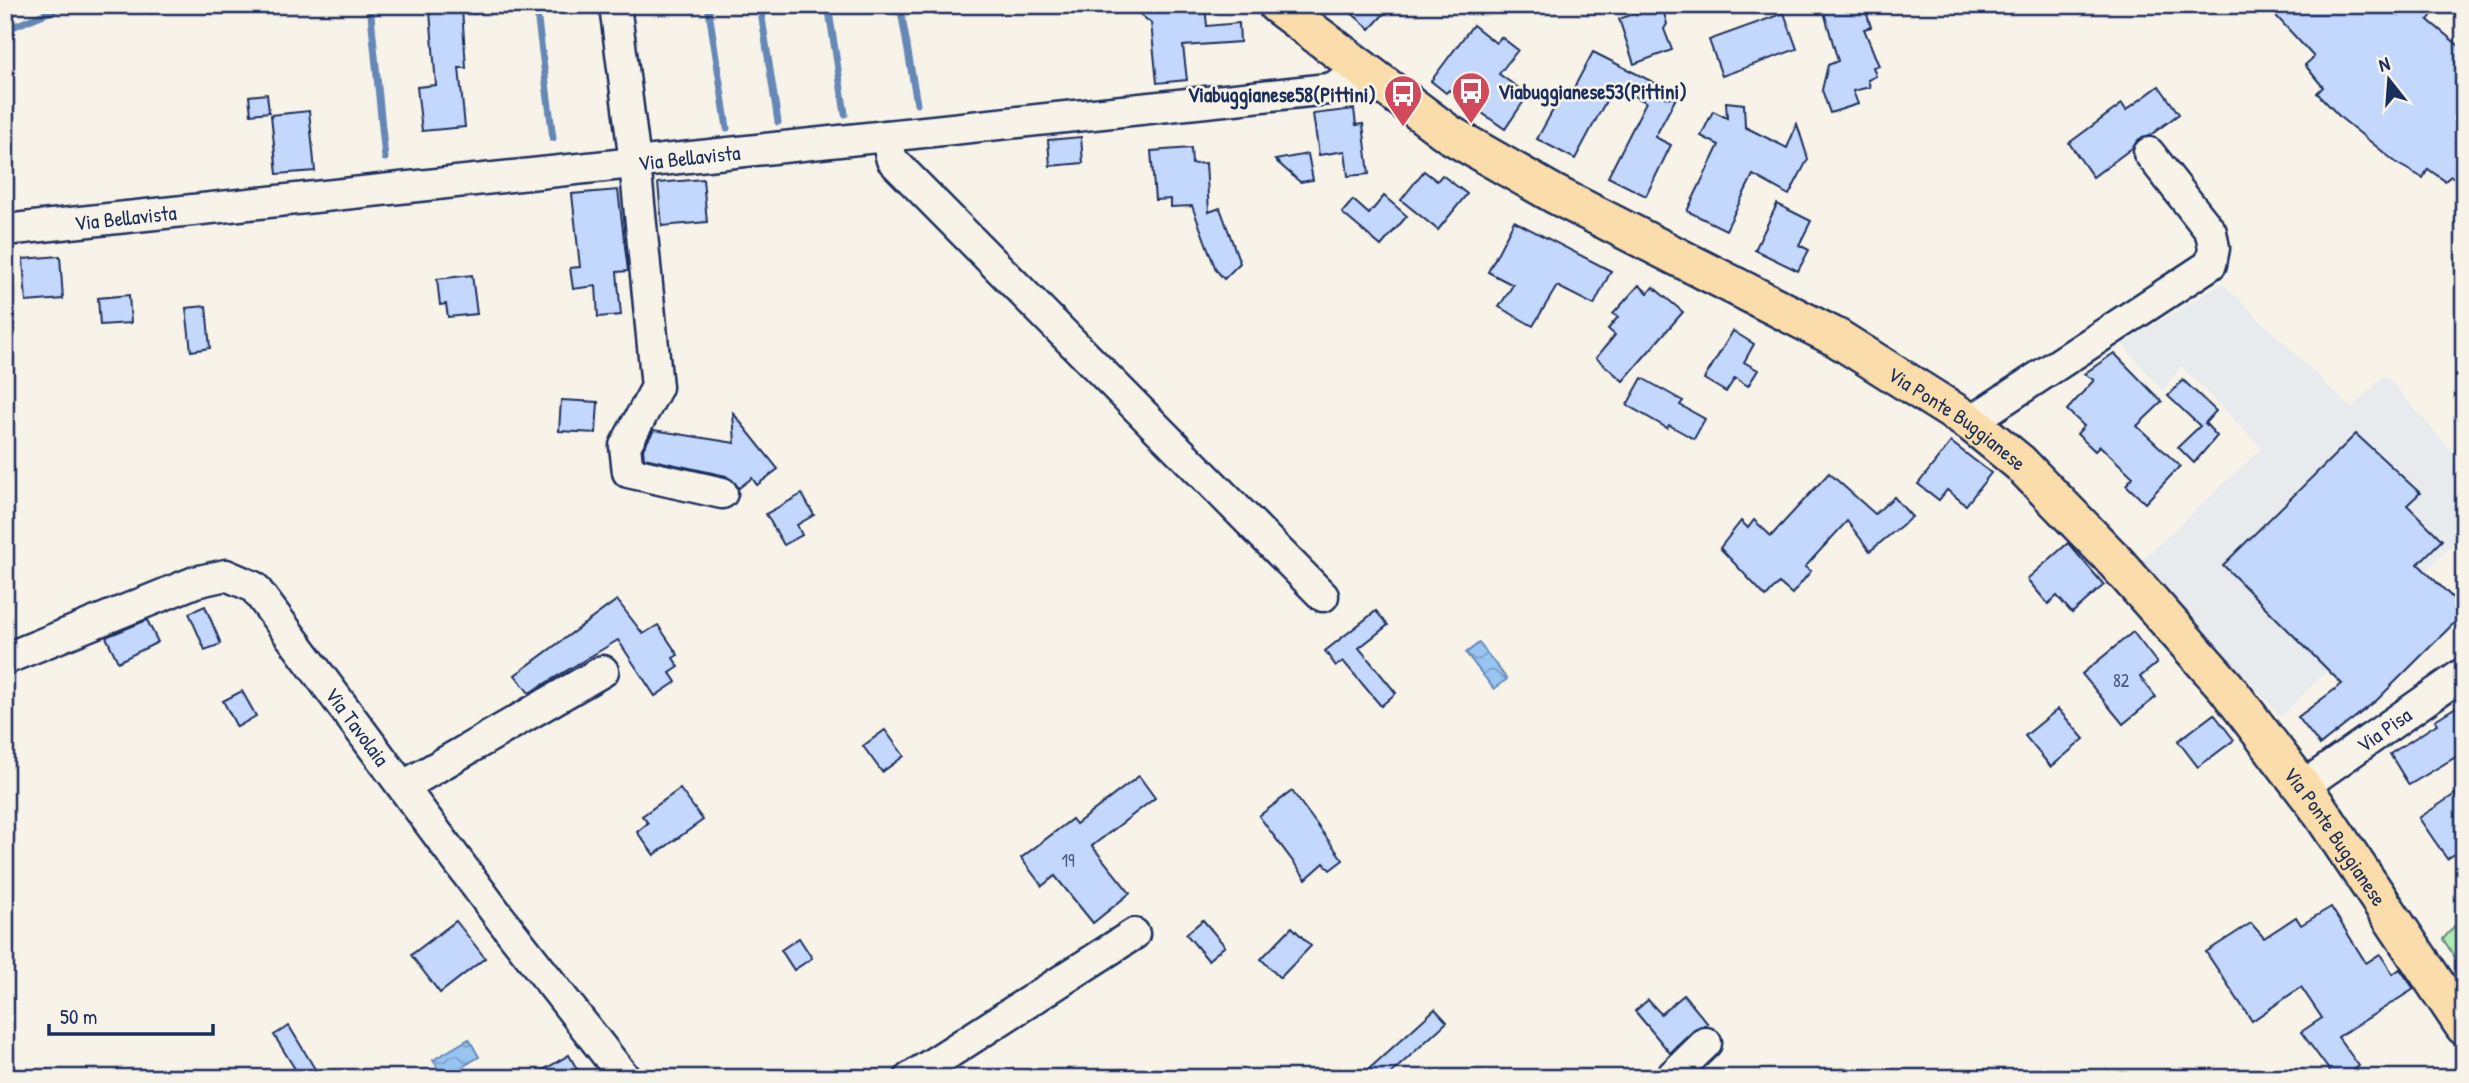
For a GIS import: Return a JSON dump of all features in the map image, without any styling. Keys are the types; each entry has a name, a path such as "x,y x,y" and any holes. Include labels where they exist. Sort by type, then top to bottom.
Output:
{"main road":[{"name":"Via Ponte Buggianese","path":"1277,5 1449,134 1554,194 1837,338 1970,422 2020,463 2113,559 2226,687 2302,787 2413,947 2464,1026"}],"street":[{"path":"615,5 635,163 657,387 625,446 628,472 722,493"},
{"name":"Via Bellavista","path":"5,230 1328,89 1369,74"},
{"path":"886,136 892,160 1323,596"},
{"path":"1970,422 2211,264 2214,248 2211,232 2149,153"},
{"name":"Via Tavolaia","path":"5,659 195,582 226,575 246,581 262,593 497,914 625,1078"},
{"path":"404,786 603,671"},
{"name":"Via Pisa","path":"2302,787 2464,673"},
{"path":"910,1078 1134,934"},
{"path":"1670,1078 1706,1043"}],"shaded area":[{"path":"2222,283 2351,408 2385,375 2464,465 2464,533 2281,717 2142,560 2262,448 2181,366 2163,391 2122,344"}],"green space":[{"path":"2464,915 2464,971 2443,939"}],"water":[{"path":"1479,643 1507,679 1494,689 1466,653"},
{"path":"469,1039 479,1057 444,1078 433,1060"}],"building":[{"path":"1128,5 1205,5 1207,26 1239,23 1240,42 1183,46 1187,80 1157,83 1151,23"},
{"path":"1342,5 1392,5 1370,29"},
{"path":"1822,5 1864,5 1871,27 1864,29 1879,66 1873,67 1876,76 1868,80 1870,87 1853,91 1858,104 1830,113 1822,90 1828,65 1838,61"},
{"path":"2266,5 2440,5 2428,20 2464,50 2464,183 2451,176 2445,181 2428,169 2423,178 2398,164 2341,118 2317,93 2323,87 2305,65 2314,57"},
{"path":"1656,6 1664,13 1667,24 1664,29 1672,50 1634,64 1619,19"},
{"path":"462,9 466,68 459,68 465,127 422,131 417,87 436,85 430,12"},
{"path":"1784,13 1797,49 1722,76 1709,40"},
{"path":"1473,25 1496,43 1501,37 1518,50 1499,74 1528,95 1505,129 1449,90 1446,93 1431,81"},
{"path":"1593,52 1675,93 1664,97 1676,98 1655,137 1671,145 1646,196 1608,177 1646,102 1614,86 1575,159 1537,139 1564,90 1570,95"},
{"path":"2159,86 2179,114 2149,136 2139,139 2132,148 2093,177 2069,143 2122,104 2126,110"},
{"path":"267,94 269,112 251,114 249,96"},
{"path":"1726,102 1744,104 1745,127 1787,148 1797,124 1808,159 1789,195 1753,175 1726,230 1687,211 1719,145 1701,136 1713,111 1727,118"},
{"path":"1354,109 1356,125 1363,124 1369,174 1348,176 1345,151 1319,155 1313,114"},
{"path":"309,111 315,171 277,174 271,115"},
{"path":"1081,137 1083,163 1050,166 1048,140"},
{"path":"1191,148 1192,164 1206,163 1209,212 1220,208 1240,263 1224,279 1216,270 1192,206 1171,207 1171,199 1155,200 1151,151"},
{"path":"1308,154 1313,180 1300,182 1275,160"},
{"path":"1424,171 1437,181 1442,175 1467,194 1438,230 1401,200"},
{"path":"703,179 707,222 662,226 658,183"},
{"path":"618,190 628,271 617,272 621,315 598,317 596,286 573,289 570,268 580,267 572,194"},
{"path":"1384,196 1407,216 1381,246 1342,213 1353,200 1369,214"},
{"path":"1777,204 1811,221 1799,245 1809,250 1798,271 1755,250"},
{"path":"1514,221 1611,271 1594,305 1557,286 1533,326 1499,307 1513,285 1488,272"},
{"path":"60,256 63,299 26,302 23,259"},
{"path":"472,275 477,314 448,317 446,304 440,305 437,279"},
{"path":"1639,285 1648,293 1653,287 1683,312 1623,381 1596,358 1615,335 1608,329 1618,317 1613,314"},
{"path":"129,295 131,323 100,325 98,298"},
{"path":"206,306 210,348 191,351 186,308"},
{"path":"1733,331 1754,344 1744,362 1758,370 1748,386 1735,378 1726,392 1704,379"},
{"path":"2114,353 2162,402 2137,426 2180,466 2145,503 2126,485 2133,477 2100,446 2095,451 2077,434 2084,426 2067,410 2094,380 2084,374"},
{"path":"1642,378 1683,401 1680,405 1705,419 1694,439 1669,425 1667,428 1627,405"},
{"path":"2183,380 2216,411 2205,423 2217,436 2194,463 2178,447 2200,426 2168,396"},
{"path":"561,400 598,402 596,433 559,431"},
{"path":"733,413 778,469 757,485 752,478 739,488 726,476 644,458 643,449 654,430 735,443"},
{"path":"2356,434 2420,493 2407,505 2442,540 2418,564 2464,609 2464,613 2377,700 2320,745 2298,717 2342,684 2223,565"},
{"path":"1951,442 1991,473 1966,505 1947,490 1939,500 1918,484"},
{"path":"1829,473 1875,514 1894,497 1912,517 1870,551 1847,521 1805,567 1811,571 1792,594 1779,583 1766,597 1720,548 1741,521 1748,528 1754,520 1771,536"},
{"path":"802,494 814,515 797,525 802,535 784,545 766,514"},
{"path":"2068,543 2104,585 2072,613 2057,596 2048,604 2027,579"},
{"path":"617,600 643,634 658,625 678,655 673,658 679,667 670,673 676,682 655,696 618,640 529,693 515,675"},
{"path":"205,606 221,644 205,650 189,613"},
{"path":"1376,611 1388,625 1359,648 1396,693 1381,706 1343,661 1336,666 1325,651"},
{"path":"147,620 158,642 118,662 106,637"},
{"path":"2133,632 2157,663 2140,677 2156,697 2123,724 2082,674"},
{"path":"242,691 256,716 237,727 223,701"},
{"path":"2464,702 2464,752 2409,785 2390,754 2437,724 2435,720"},
{"path":"2058,709 2084,739 2051,767 2025,736"},
{"path":"2214,714 2234,740 2198,767 2178,741"},
{"path":"885,730 904,756 882,772 863,746"},
{"path":"1139,776 1155,798 1092,846 1130,893 1093,923 1055,876 1042,886 1021,858 1072,819 1076,824"},
{"path":"2464,788 2464,848 2447,859 2419,818"},
{"path":"680,789 703,820 654,855 637,832 648,823 642,816"},
{"path":"1292,791 1343,860 1330,870 1324,863 1306,879 1259,816"},
{"path":"2331,907 2366,963 2380,954 2393,974 2400,969 2414,989 2338,1037 2359,1066 2343,1078 2335,1078 2301,1032 2322,1018 2301,987 2252,1021 2206,952 2251,923 2264,938 2296,917 2301,925"},
{"path":"1203,920 1225,946 1208,960 1186,934"},
{"path":"456,921 485,958 440,993 411,955"},
{"path":"1292,927 1311,946 1280,978 1261,959"},
{"path":"799,938 812,958 794,970 781,950"},
{"path":"1684,995 1708,1024 1694,1030 1670,1053 1635,1011 1648,1000 1661,1014"},
{"path":"1435,1009 1447,1022 1386,1078 1359,1078"},
{"path":"289,1026 315,1069 300,1077 274,1035"},
{"path":"569,1055 582,1078 530,1078"}],"waterway":[{"path":"5,30 66,5"},
{"path":"370,5 385,158"},
{"path":"474,12 499,5"},
{"path":"536,5 553,138"},
{"path":"708,5 727,128"},
{"path":"760,5 778,122"},
{"path":"828,5 845,114"},
{"path":"900,5 917,104"}],"place":[{"name":"Viabuggianese53(Pittini)","path":"1471,125"},
{"name":"Viabuggianese58(Pittini)","path":"1403,128"}]}
